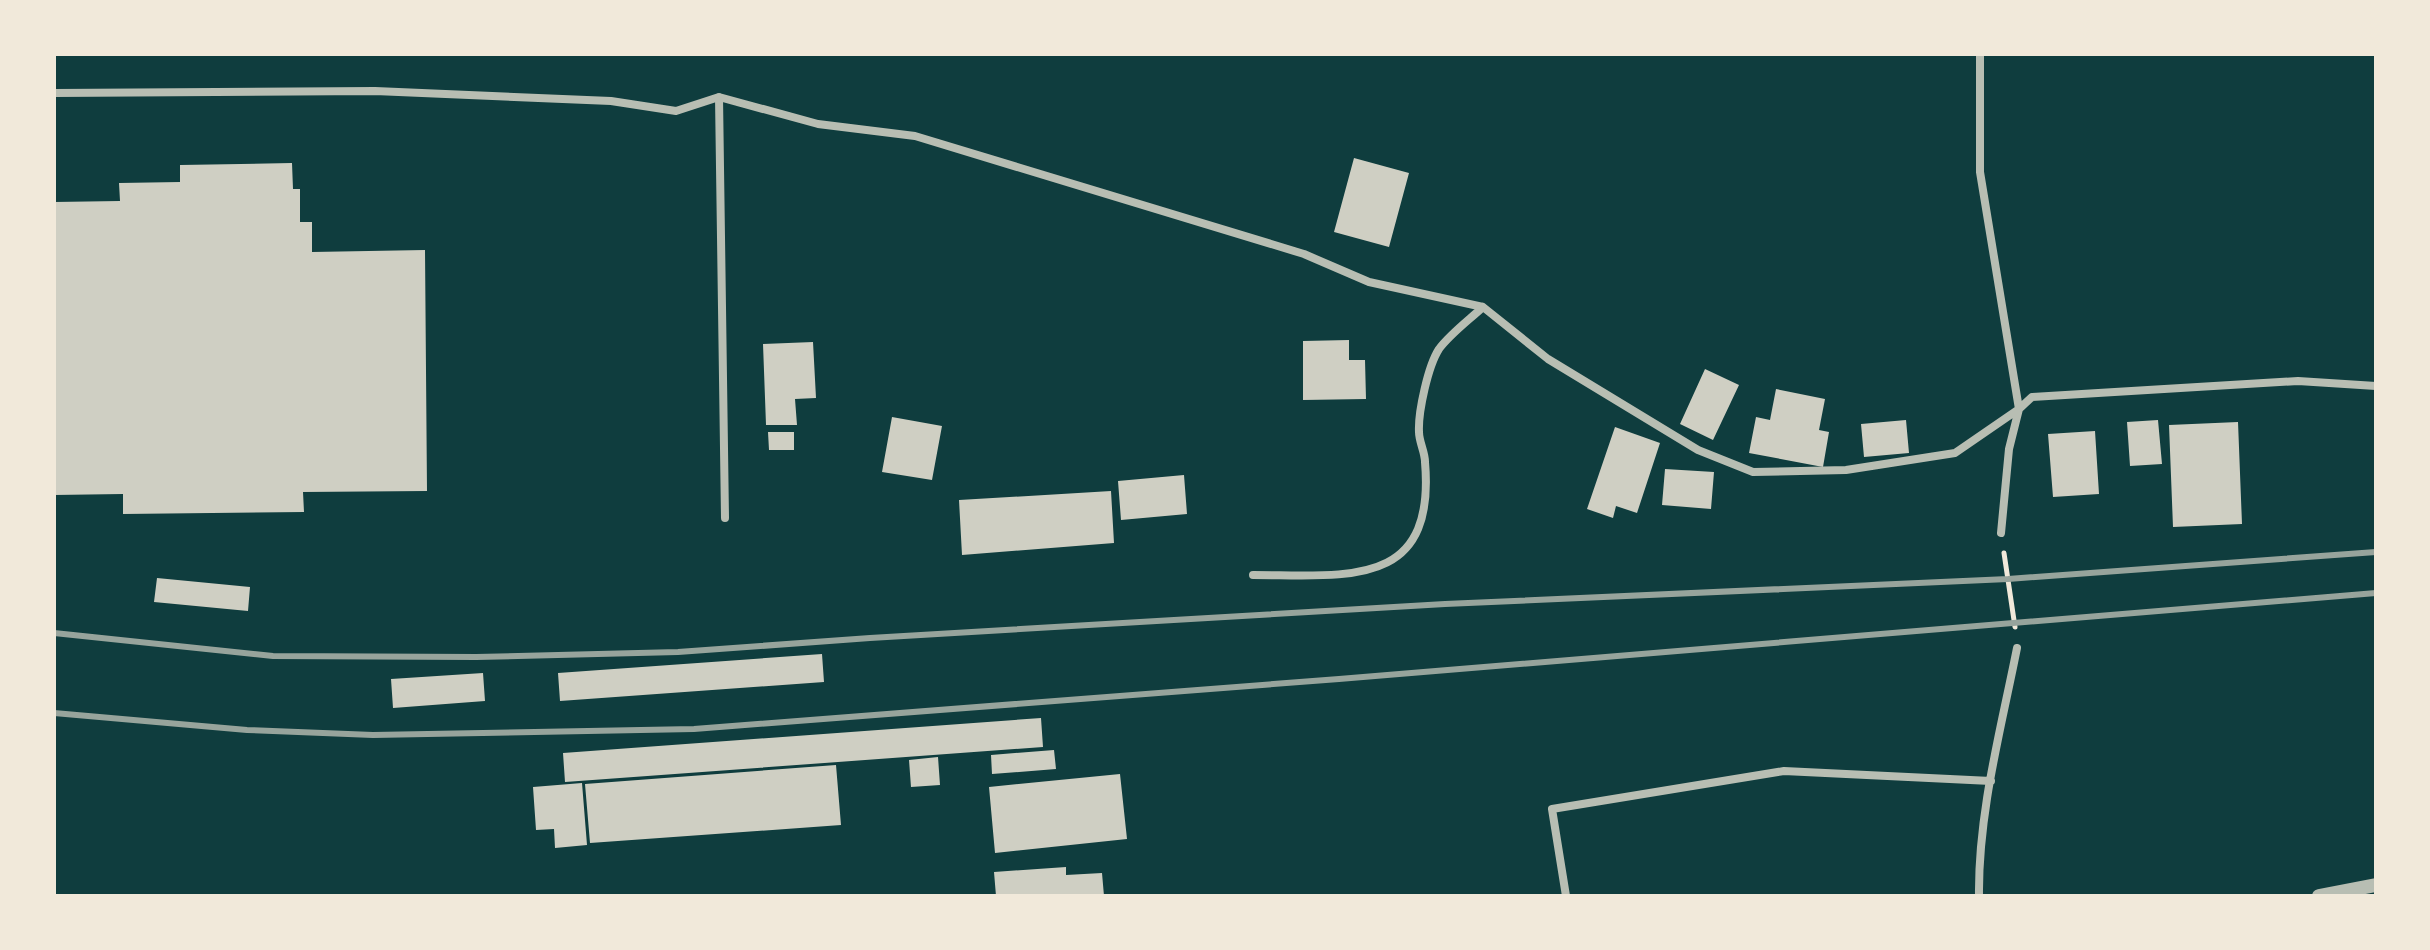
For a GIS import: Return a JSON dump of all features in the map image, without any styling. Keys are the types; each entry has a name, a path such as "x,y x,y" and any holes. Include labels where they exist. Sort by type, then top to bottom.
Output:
{"street":[{"path":"1980,54 1980,172 2019,409 2009,449 2001,533"},
{"path":"54,93 375,91 611,101 676,111 719,97 818,124 915,136 1304,254 1369,282 1483,307 1548,359 1698,450 1753,472 1846,470 1955,453 2032,397 2298,381 2376,386"},
{"path":"719,97 725,518"},
{"path":"1253,575 1364,572 1388,564 1405,551 1426,504 1425,460 1419,433 1430,371 1439,349 1483,307"},
{"path":"1979,896 1978,869 1991,781 2017,648"},
{"path":"1566,896 1552,809 1784,771 1991,781"},
{"path":"2319,896 2376,885"}],"path":[{"path":"2001,533 2017,648"}],"building":[{"path":"1354,158 1409,173 1389,247 1334,232"},
{"path":"292,163 293,189 300,189 300,222 312,222 312,252 425,250 427,491 303,492 304,512 123,514 123,494 54,495 54,202 120,201 119,183 180,182 180,165"},
{"path":"1349,340 1349,360 1365,360 1366,399 1303,400 1303,341"},
{"path":"813,342 816,398 795,399 797,425 766,425 763,344"},
{"path":"1705,369 1739,385 1713,440 1680,424"},
{"path":"1776,389 1825,399 1819,430 1829,432 1823,467 1749,453 1756,417 1770,420"},
{"path":"892,417 942,426 932,480 882,472"},
{"path":"1906,420 1909,453 1864,457 1861,424"},
{"path":"2158,420 2162,464 2130,466 2127,422"},
{"path":"2238,422 2242,524 2173,527 2169,425"},
{"path":"1615,427 1660,443 1637,513 1616,506 1613,518 1587,509"},
{"path":"2095,431 2099,494 2053,497 2048,434"},
{"path":"768,432 794,432 794,450 769,450"},
{"path":"1665,469 1714,472 1711,509 1662,505"},
{"path":"1184,475 1187,514 1121,520 1118,481"},
{"path":"1111,491 1114,543 962,555 959,500"},
{"path":"157,578 250,587 248,611 154,602"},
{"path":"822,654 824,682 560,701 558,673"},
{"path":"483,673 485,701 393,708 391,679"},
{"path":"1041,718 1043,747 565,782 563,753"},
{"path":"1054,750 1056,769 992,774 991,755"},
{"path":"938,757 940,785 911,787 909,760"},
{"path":"836,765 841,825 590,843 585,784"},
{"path":"1120,774 1127,839 995,853 989,787"},
{"path":"582,783 587,845 555,848 554,829 536,830 533,787"},
{"path":"1066,867 1066,875 1102,873 1104,896 996,896 994,872"}],"railway":[{"path":"54,633 273,656 476,657 678,652 1445,604 2008,579 2376,552"},
{"path":"54,713 247,730 373,735 694,729 2376,593"}]}
